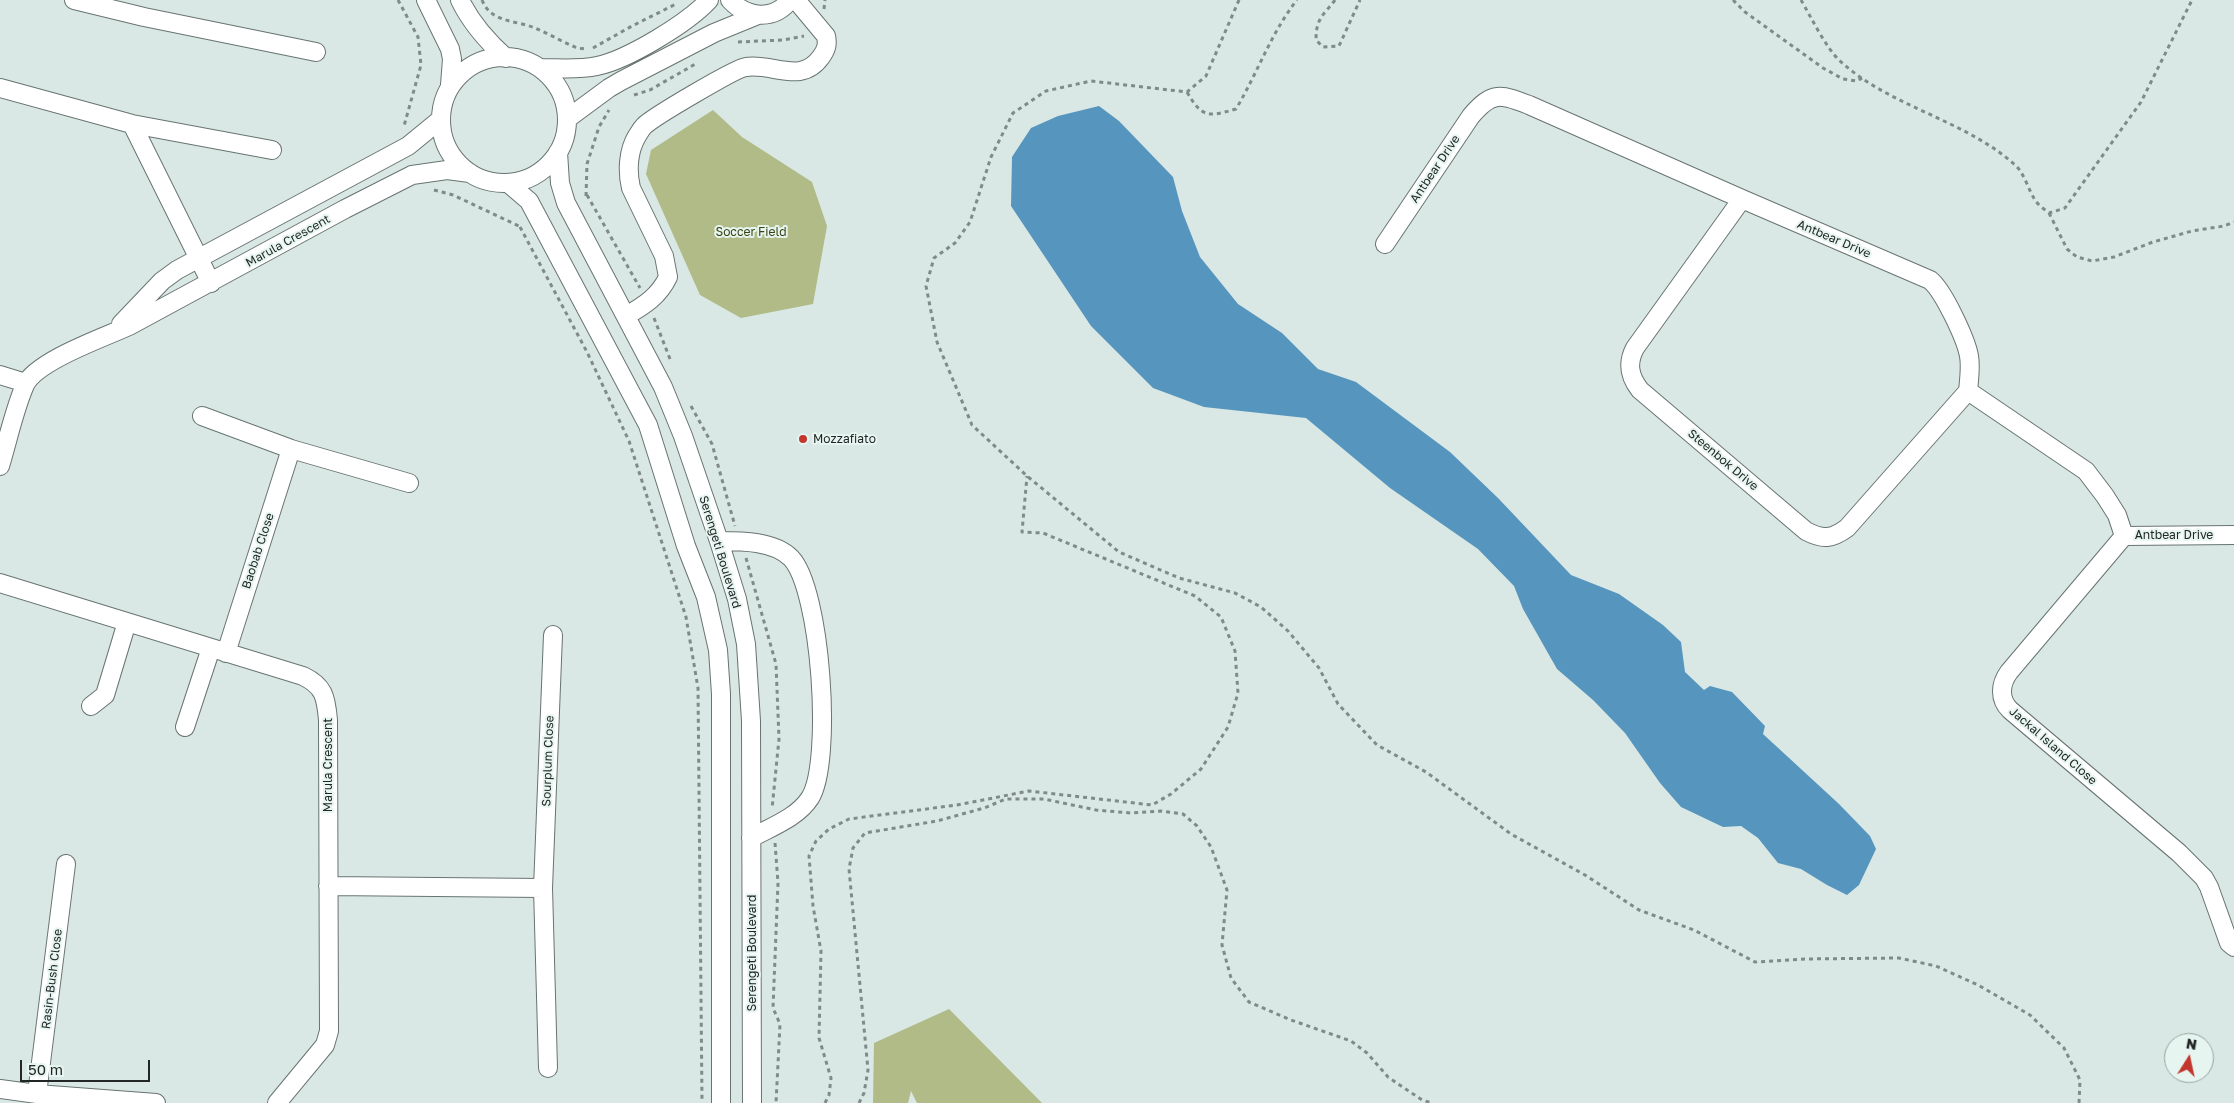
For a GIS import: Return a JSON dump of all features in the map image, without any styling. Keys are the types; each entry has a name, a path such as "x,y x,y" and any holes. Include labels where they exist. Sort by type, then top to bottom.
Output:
{"street":[{"path":"74,0 144,17 316,52"},
{"path":"426,0 450,49 452,59 450,86"},
{"path":"460,0 467,14 486,40 506,58"},
{"path":"540,68 585,69 618,60 696,12 709,0"},
{"path":"730,0 738,8 749,14 758,15 774,13 785,6 790,0"},
{"path":"626,316 654,298 663,288 668,277 664,256 630,188 628,176 630,158 636,137 643,127 660,116 745,67 803,72 812,68 823,55 827,42 815,23 796,0"},
{"path":"567,119 609,88 714,33 758,15"},
{"path":"506,58 522,60 540,68 554,82 564,100 567,119 565,139 555,158 539,174 519,182 497,183 476,177 470,173 458,164 446,147 440,126 442,104 450,86 464,71 481,61 506,58"},
{"path":"0,88 132,124 272,150"},
{"name":"Antbear Drive","path":"1385,244 1482,102 1497,96 1517,100 1930,280 1938,286 1946,300 1969,354 1968,391 2086,471 2117,515 2124,536 2234,535"},
{"name":"Marula Crescent","path":"111,334 162,281 199,257 408,146 441,119"},
{"path":"132,124 212,283"},
{"name":"Serengeti Boulevard","path":"558,152 560,183 566,203 663,387 683,436 737,599 746,644 751,721 752,1103"},
{"name":"Marula Crescent","path":"26,383 43,367 57,359 212,283 345,209 412,175 447,170 470,173"},
{"path":"508,183 529,201 648,425 686,546 706,597 718,650 722,694 721,1103"},
{"name":"Steenbok Drive","path":"1742,199 1635,348 1631,356 1630,374 1640,390 1806,531 1818,538 1829,538 1847,528 1968,391"},
{"path":"256,227 269,251"},
{"path":"0,375 26,383 0,466"},
{"path":"202,416 290,449 410,482"},
{"name":"Baobab Close","path":"185,727 219,651 290,449"},
{"name":"Jackal Island Close","path":"2124,536 2004,678 2001,693 2010,710 2179,853 2198,872 2209,887 2229,943 2234,947"},
{"path":"719,541 740,541 780,548 792,559 806,584 820,655 821,750 817,781 810,797 797,813 751,838"},
{"name":"Marula Crescent","path":"0,583 303,676 316,682 322,689 327,706 328,720 328,1037 309,1066 277,1103"},
{"path":"91,706 105,695 127,622"},
{"name":"Sourplum Close","path":"548,1068 543,888 553,635"},
{"name":"Rasin-Bush Close","path":"37,1094 66,864"},
{"path":"328,886 543,888"},
{"path":"0,1088 37,1094 156,1103"}],"path":[{"path":"398,0 418,36 421,64 406,115 404,130 408,146"},
{"path":"482,0 484,5 500,19 533,27 577,48 590,50 676,4 688,5 696,12"},
{"path":"1239,0 1206,76 1187,92 1090,81 1046,91 1013,113 992,157 970,222 955,243 934,258 926,286 937,342 972,425 1027,476 1119,552 1179,578 1235,593 1262,607 1288,631 1318,668 1338,704 1377,744 1426,772 1511,834 1585,875 1639,910 1694,930 1755,962 1805,959 1899,958 1936,966 1978,985 2030,1015 2064,1048 2080,1080 2079,1103"},
{"path":"1187,92 1196,107 1207,115 1216,115 1236,109 1281,20 1297,0"},
{"path":"1335,0 1320,17 1316,29 1316,40 1323,47 1339,46 1360,0"},
{"path":"1733,0 1746,12 1823,68 1843,79 1857,81 1862,78"},
{"path":"1801,0 1839,60 1862,78 1901,100 1976,137 2015,165 2036,202 2049,213 2067,249 2077,257 2092,261 2114,257 2176,235 2224,226 2234,222"},
{"path":"2049,213 2065,208 2140,102 2192,0"},
{"path":"732,43 803,37 815,23"},
{"path":"566,203 587,195 587,164 599,127 614,101 609,88"},
{"path":"423,172 434,190 453,195 520,227 587,352 630,441 686,617 698,688 702,1103"},
{"path":"520,227 538,219"},
{"path":"825,1103 830,1095 831,1078 819,1038 821,951 809,856 816,841 829,829 849,819 957,805 1030,791 1152,804 1171,794 1202,769 1228,727 1238,693 1237,676 1235,651 1220,617 1196,596 1043,534 1022,532 1027,476"},
{"path":"859,1103 864,1093 868,1070 849,869 853,848 865,833 937,821 984,808 1006,799 1044,799 1096,810 1161,811 1183,814 1197,826 1211,847 1227,890 1222,944 1231,978 1248,1002 1291,1020 1351,1041 1368,1053 1388,1077 1422,1100 1432,1103"}],"green space":[{"name":"Soccer Field","path":"713,110 742,137 812,182 827,226 813,304 741,318 700,295 646,174 651,150"},
{"path":"949,1009 1042,1103 917,1103 911,1091 908,1103 873,1103 874,1043"}],"water":[{"path":"1099,106 1119,121 1173,177 1182,211 1200,257 1238,304 1282,333 1318,369 1356,382 1450,452 1498,498 1571,575 1619,594 1663,625 1681,642 1685,672 1704,690 1710,686 1732,692 1765,726 1763,734 1839,804 1870,836 1876,849 1859,885 1847,895 1801,869 1778,863 1758,838 1741,826 1723,827 1681,807 1660,783 1625,733 1593,700 1557,669 1523,609 1514,586 1478,549 1390,488 1306,418 1204,407 1153,388 1091,326 1011,206 1012,157 1031,128 1058,116"}],"place":[{"name":"Mozzafiato","path":"803,439"}]}
